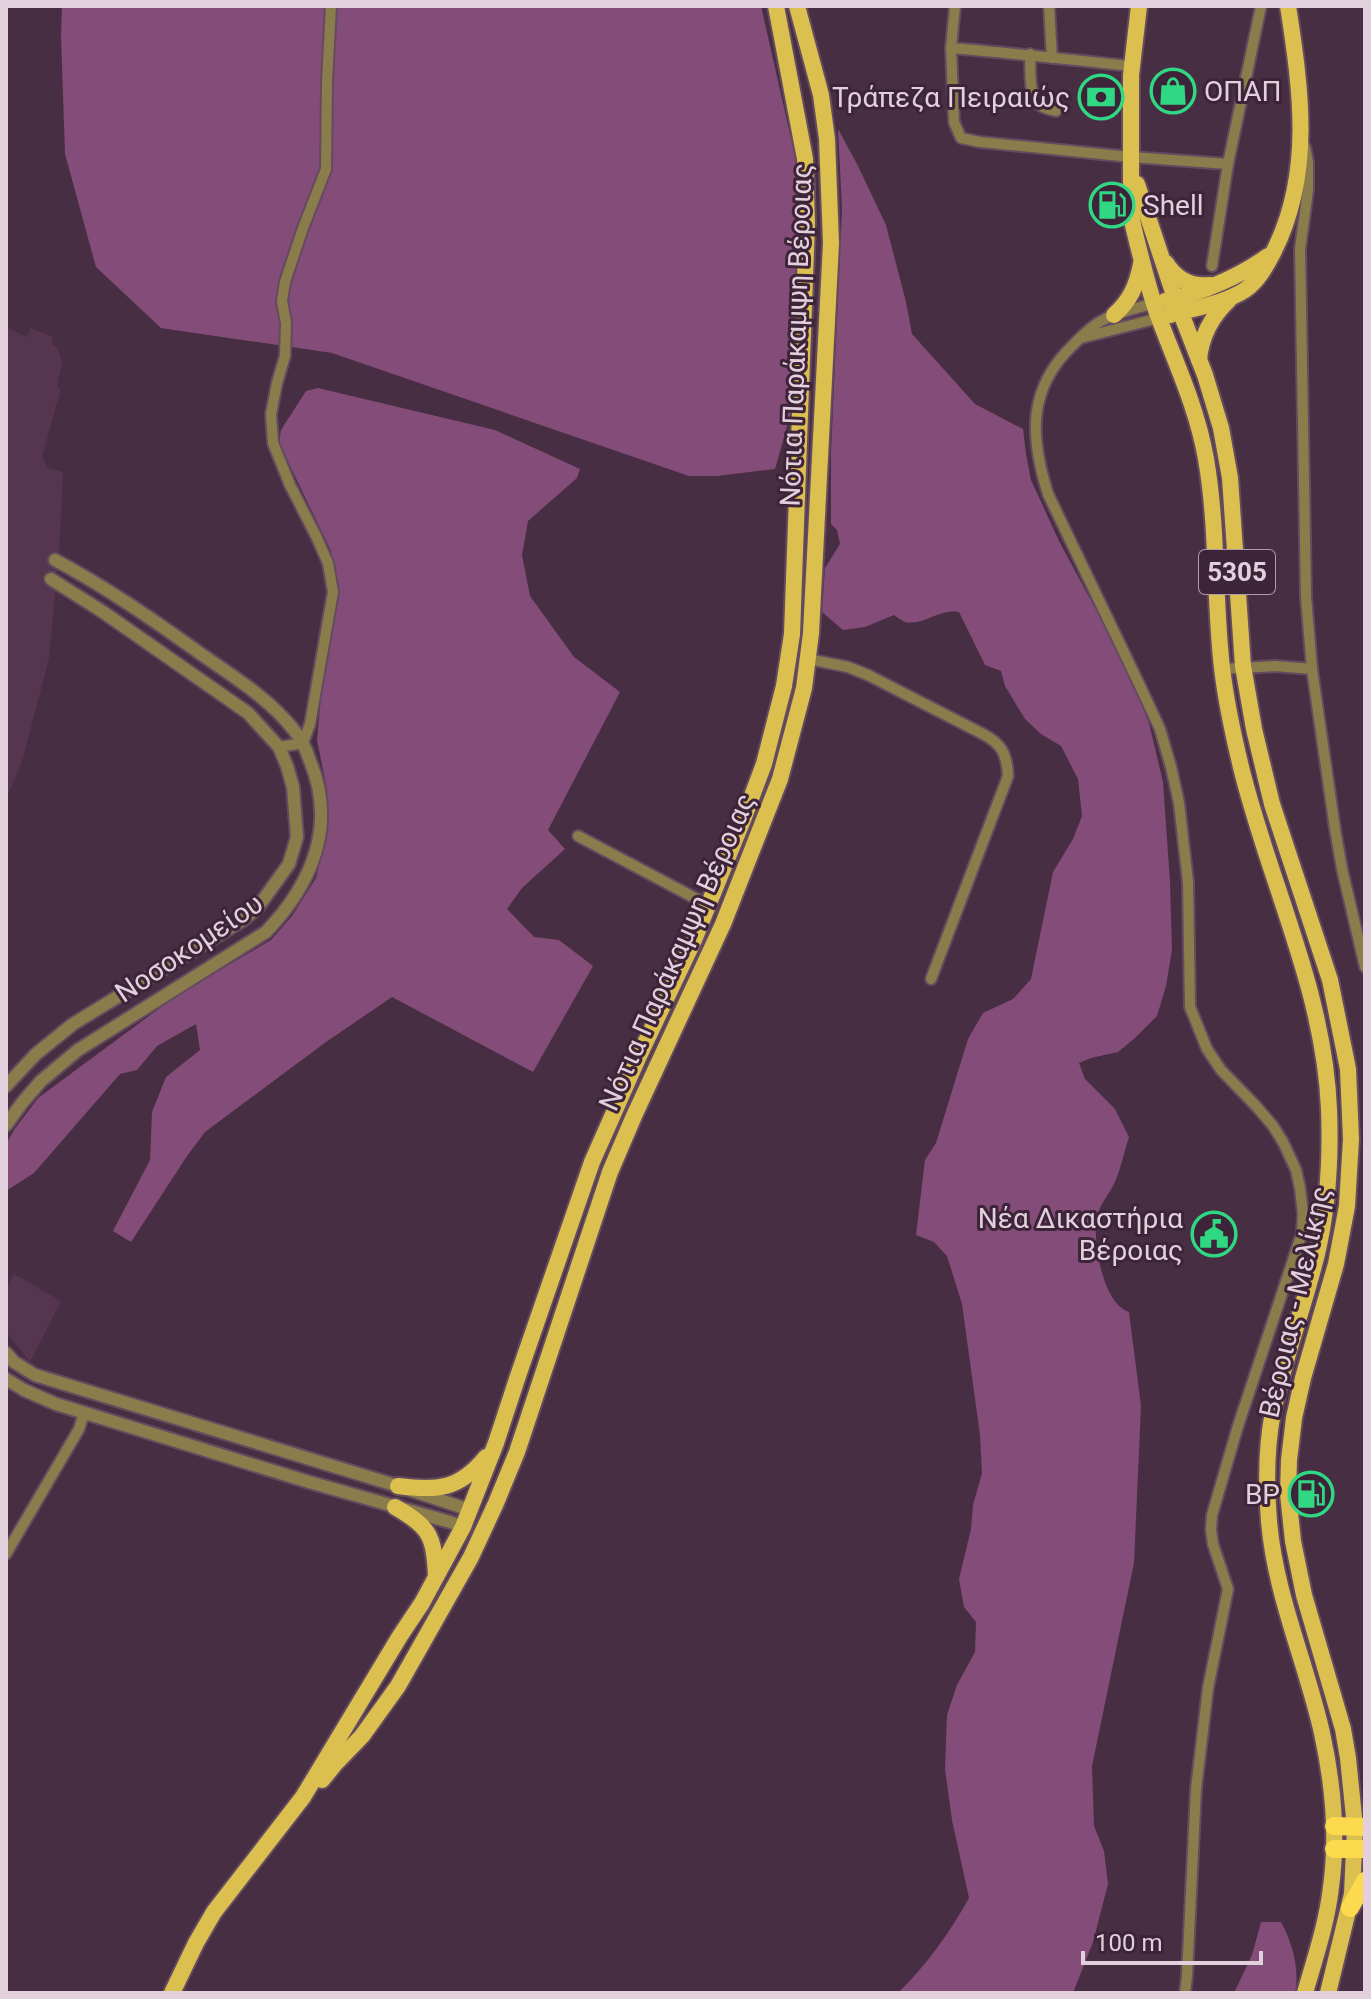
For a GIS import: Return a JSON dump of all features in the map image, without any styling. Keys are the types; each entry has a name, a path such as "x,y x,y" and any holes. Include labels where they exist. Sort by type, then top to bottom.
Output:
{"highway":[{"path":"1334,1826 1360,1827"},
{"path":"1334,1849 1360,1849"},
{"path":"1350,1908 1365,1881"}],"main road":[{"name":"Νότια Παράκαμψη Βέροιας","path":"172,1993 214,1912 303,1797 422,1603 463,1527 496,1443 592,1162 694,940 764,764 784,686 792,634 807,210 805,159 776,6"},
{"name":"Νότια Παράκαμψη Βέροιας","path":"303,1797 316,1788 362,1736 398,1686 483,1531 517,1452 610,1172 723,924 780,779 804,688 811,633 831,243 827,139 821,95 797,6"},
{"name":"5305","path":"1139,6 1132,66 1131,213 1156,311"},
{"path":"1156,311 1232,296 1258,278 1273,253 1288,217 1300,165 1301,127 1288,6"},
{"name":"5305","path":"1131,162 1177,305"},
{"path":"1177,305 1192,294 1238,276 1273,253"},
{"path":"1163,259 1173,274 1187,283 1203,286 1220,284"},
{"path":"1114,315 1134,290 1142,262"},
{"path":"1199,361 1205,332 1220,308 1232,296"},
{"name":"Βέροιας - Μελίκης","path":"1177,305 1221,428 1230,478 1243,666 1254,729 1272,804 1330,980 1348,1069 1351,1139 1347,1206 1336,1264 1294,1418 1288,1494 1293,1541 1304,1595 1343,1729 1360,1827 1360,1849 1350,1908 1328,1993"},
{"name":"Βέροιας - Μελίκης","path":"1156,311 1194,408 1206,459 1222,669 1233,732 1263,847 1309,983 1327,1072 1330,1139 1326,1203 1315,1260 1283,1370 1268,1448 1267,1494 1271,1545 1322,1732 1334,1826 1331,1890 1305,1993"},
{"path":"398,1486 427,1490 456,1484 468,1476 496,1443"},
{"path":"395,1507 414,1518 427,1531 432,1544 436,1578"},
{"path":"470,1510 483,1531"},
{"path":"463,1527 483,1531"}],"street":[{"path":"279,747 303,743 310,724 333,592 328,563 273,443 271,414 285,356 286,323 282,301 285,282 326,169 331,6"},
{"path":"955,6 951,48 954,122 961,138 1131,162 1228,164"},
{"path":"1049,6 1052,58"},
{"path":"1212,266 1228,164 1261,6"},
{"path":"951,48 1132,66"},
{"path":"1030,54 1036,101 1042,107 1056,111"},
{"path":"1301,127 1308,162 1308,190 1300,249 1306,597 1312,669 1335,829 1365,967"},
{"path":"1156,311 1114,315 1091,327 1050,371 1042,391 1035,426 1039,466 1062,526 1154,715 1171,767 1179,803 1188,882 1190,1007 1207,1049 1221,1070 1256,1106 1283,1142 1296,1170 1303,1214 1302,1233 1212,1515 1213,1544 1228,1589 1208,1688 1196,1789 1185,1993"},
{"path":"1079,338 1156,311"},
{"name":"Νοσοκομείου","path":"6,1125 41,1081 78,1050 266,932 286,911 308,873 321,826 322,801 303,743 270,705 121,599 55,560"},
{"name":"Νοσοκομείου","path":"6,1086 36,1054 73,1024 243,920 258,907 289,864 297,837 293,787 279,747 248,713 51,579"},
{"path":"808,659 848,667 868,675 993,739 1007,760 1008,776 931,979"},
{"path":"1222,669 1275,666 1312,669"},
{"path":"578,836 708,905"},
{"path":"6,1353 35,1375 470,1510"},
{"path":"6,1379 56,1404 463,1527"},
{"path":"6,1554 79,1429 84,1413"}],"shaded area":[{"path":"62,6 761,6 799,174 792,409 775,469 689,476 332,353 161,328 96,267 65,154"},
{"path":"838,129 886,225 912,334 975,404 1023,429 1031,480 1059,541 1130,673 1149,723 1163,782 1172,950 1166,986 1157,1016 1135,1038 1118,1052 1079,1063 1085,1079 1115,1109 1129,1137 1116,1178 1098,1213 1096,1241 1106,1285 1120,1307 1129,1312 1141,1406 1134,1563 1092,1766 1094,1826 1104,1851 1108,1884 1093,1942 1073,1993 898,1993 937,1948 969,1898 952,1820 945,1769 947,1715 957,1685 975,1652 976,1622 964,1607 959,1579 982,1473 980,1435 962,1304 947,1256 934,1242 916,1235 925,1160 936,1143 968,1039 983,1013 1013,999 1031,979 1053,872 1073,839 1082,816 1078,779 1061,746 1041,734 1025,719 1005,686 1001,671 985,665 959,612 945,612 912,623 894,615 865,627 843,630 822,612 825,568 840,544 837,530 831,524 831,452 842,209"},
{"path":"6,327 27,337 30,328 53,337 52,344 58,349 62,362 57,386 61,389 42,456 47,468 63,472 49,659 22,761 6,800"},
{"path":"318,388 495,430 580,469 577,478 528,521 522,555 530,596 574,657 620,692 548,830 565,849 522,888 507,909 534,937 559,940 593,966 533,1072 392,997 205,1132 131,1242 113,1231 150,1160 152,1112 166,1077 200,1050 196,1024 157,1046 137,1070 120,1074 34,1173 6,1191 6,1144 38,1098 176,996 271,940 292,916 316,878 327,830 327,790 317,740 337,597 331,551 279,443 281,430 306,391"},
{"path":"14,1274 61,1301 30,1362 6,1332 6,1290"},
{"path":"1261,1922 1281,1922 1285,1930 1296,1965 1295,1993 1234,1993 1252,1955"}],"place":[{"name":"ΟΠΑΠ","path":"1173,91"},
{"name":"Τράπεζα Πειραιώς","path":"1101,97"},
{"name":"Shell","path":"1112,205"},
{"name":"Νέα Δικαστήρια Βέροιας","path":"1214,1234"},
{"name":"BP","path":"1311,1494"}]}
